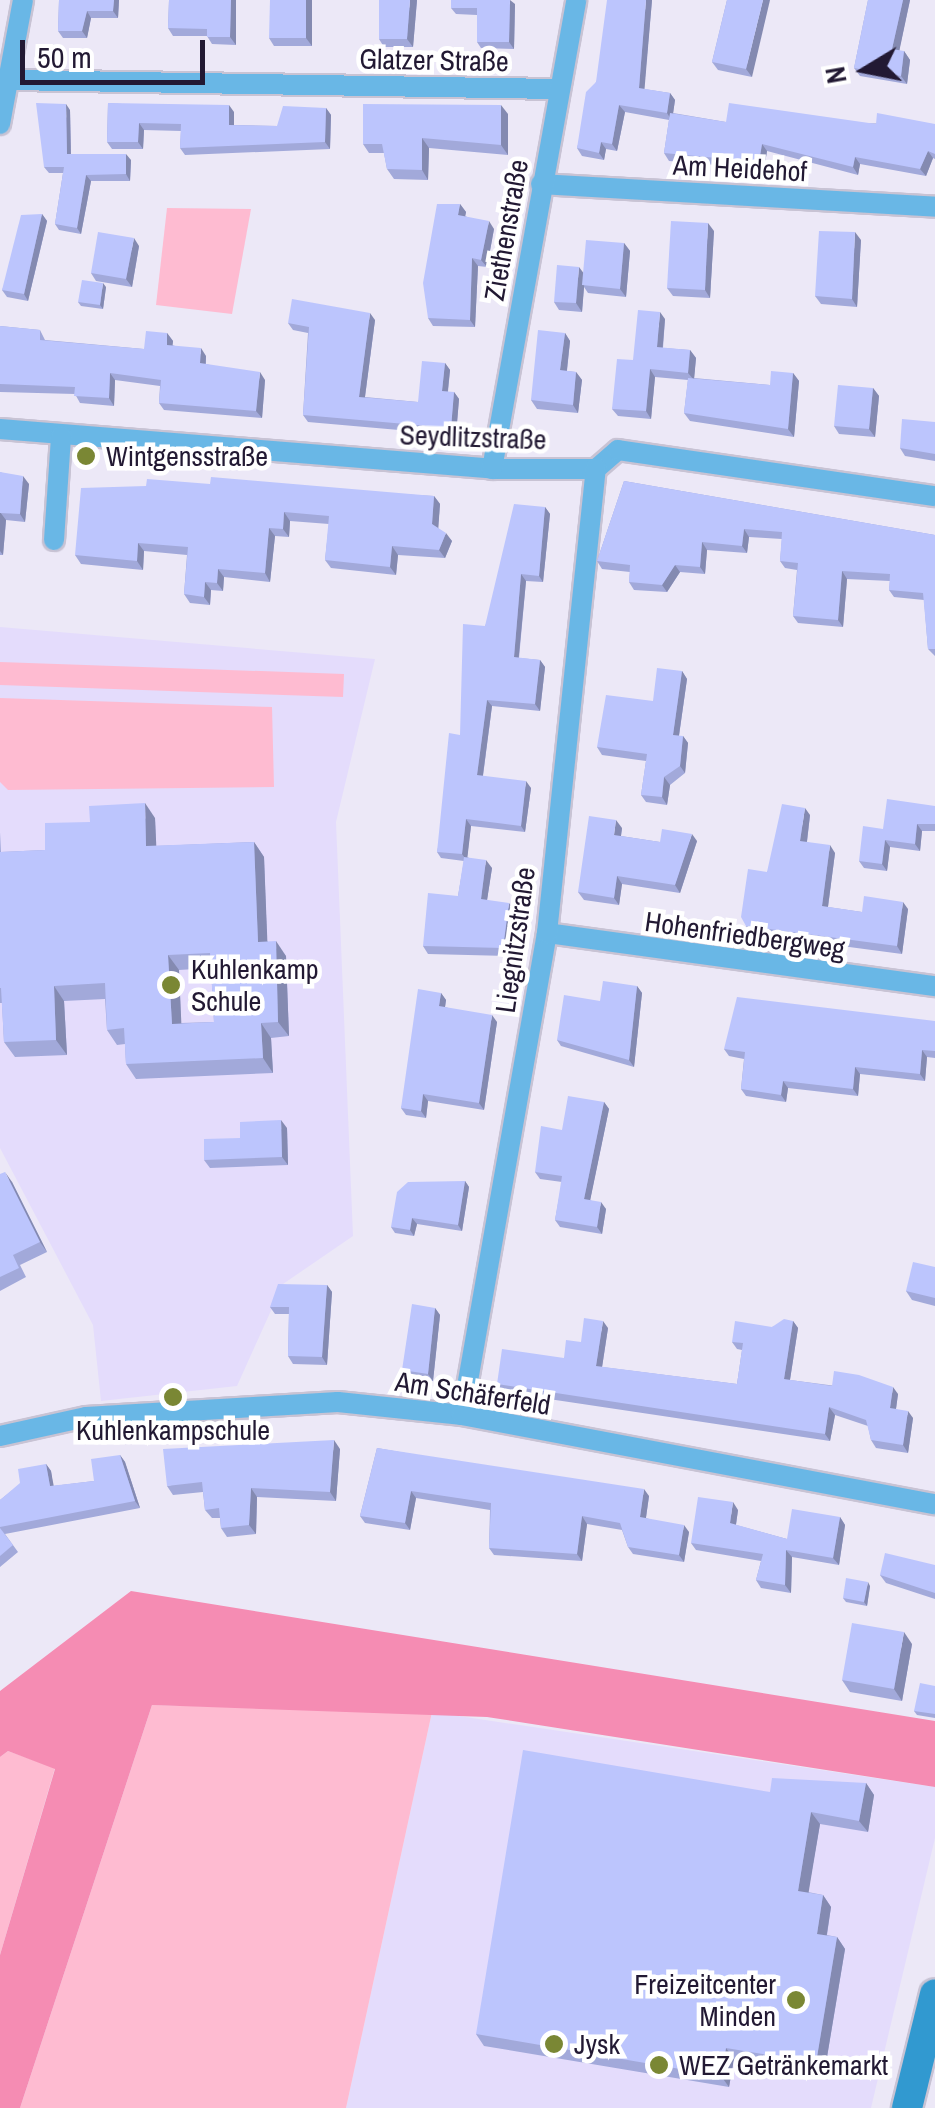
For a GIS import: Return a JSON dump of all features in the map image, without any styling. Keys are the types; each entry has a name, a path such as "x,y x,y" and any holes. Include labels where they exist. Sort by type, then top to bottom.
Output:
{"main road":[{"path":"907,2108 935,1994"}],"street":[{"path":"0,124 22,0"},
{"name":"Ziethenstraße","path":"492,469 576,0"},
{"name":"Glatzer Straße","path":"8,80 559,89"},
{"name":"Am Heidehof","path":"542,184 935,206"},
{"name":"Seydlitzstraße","path":"0,429 492,469 596,469 618,450 935,496"},
{"path":"54,540 61,436"},
{"name":"Liegnitzstraße","path":"462,1415 547,933 596,469"},
{"name":"Hohenfriedbergweg","path":"547,933 935,986"},
{"name":"Am Schäferfeld","path":"0,1436 86,1416 286,1402 462,1415 935,1504"}],"shaded area":[{"path":"167,208 251,209 232,314 156,305"},
{"name":"Kuhlenkamp Schule","path":"0,627 375,659 336,822 353,1236 283,1284 237,1386 101,1401 93,1325 0,1148"},
{"path":"0,662 344,674 343,697 0,685"},
{"path":"0,698 272,707 274,787 8,790 0,782"},
{"path":"131,1591 935,1721 935,1787 487,1717 152,1705 20,2108 0,2108 0,1955 55,1769 8,1751 0,1757 0,1691"},
{"path":"152,1705 432,1712 346,2108 20,2108"},
{"path":"432,1712 935,1787 935,1838 871,2108 346,2108"},
{"path":"8,1751 55,1768 0,1955 0,1757"}],"building":[{"path":"59,0 114,0 113,11 87,11 82,31 58,31"},
{"path":"169,0 231,0 230,37 207,37 207,29 168,28"},
{"path":"270,0 306,0 306,38 269,38"},
{"path":"379,0 410,0 407,39 379,39"},
{"path":"451,0 510,0 509,42 477,42 477,8 451,8"},
{"path":"607,0 646,0 639,88 670,93 667,113 619,105 612,144 601,142 599,153 577,148 586,92 596,82"},
{"path":"727,0 763,0 746,69 712,62"},
{"path":"868,0 903,0 892,49 904,51 901,76 854,68"},
{"path":"36,103 66,104 67,154 126,154 126,174 86,175 77,228 55,224 64,167 44,167"},
{"path":"108,103 229,105 229,125 277,126 283,106 326,108 325,142 180,148 181,124 139,123 138,142 107,142"},
{"path":"729,103 876,124 877,113 935,124 935,154 928,151 920,169 855,157 853,167 762,144 759,162 664,153 670,113 726,122"},
{"path":"363,104 501,105 501,145 422,138 422,170 387,169 382,144 363,144"},
{"path":"437,204 460,204 458,215 489,221 481,260 472,258 470,320 428,318 423,283"},
{"path":"42,214 24,294 2,290 21,215"},
{"path":"671,221 708,223 705,290 667,288"},
{"path":"819,231 855,232 852,299 815,296"},
{"path":"98,232 134,238 126,279 91,273"},
{"path":"586,240 624,243 620,289 582,285"},
{"path":"557,265 579,267 576,303 554,302"},
{"path":"82,280 103,283 100,305 78,302"},
{"path":"292,299 370,313 359,397 418,402 422,361 445,363 442,391 454,392 451,428 303,415 309,327 288,323"},
{"path":"638,310 660,312 657,347 690,350 688,373 650,369 646,411 612,409 617,359 633,360"},
{"path":"0,326 40,330 40,340 144,349 146,331 167,333 167,345 201,348 200,363 260,372 256,411 159,403 161,380 110,373 109,398 74,396 75,387 0,384"},
{"path":"538,330 565,333 560,370 576,372 573,405 531,400"},
{"path":"771,371 793,373 788,429 684,413 688,378 770,385"},
{"path":"838,385 873,388 869,429 834,426"},
{"path":"902,419 935,422 935,454 900,448"},
{"path":"0,472 23,476 20,514 0,513"},
{"path":"211,477 434,496 432,524 446,533 439,550 392,546 390,567 325,560 329,516 284,512 283,529 269,528 265,573 218,569 217,583 205,582 204,597 184,594 188,547 138,543 137,561 75,555 81,488 146,486 147,479 210,484"},
{"path":"624,481 935,535 935,649 928,649 923,593 889,590 890,574 842,571 838,620 793,616 798,563 780,561 782,532 744,529 742,546 702,542 700,567 675,565 662,585 629,582 630,565 597,561"},
{"path":"514,504 545,507 539,576 521,574 514,657 540,660 535,704 487,700 477,775 526,781 521,826 466,819 462,854 437,852 449,733 460,735 463,624 485,626"},
{"path":"657,668 682,671 673,735 683,736 680,766 664,777 662,797 641,795 647,754 597,747 606,695 653,701"},
{"path":"887,799 935,806 935,824 917,824 915,844 885,840 882,864 859,861 863,826 883,829"},
{"path":"145,803 146,846 254,842 258,942 276,941 278,1022 261,1023 263,1058 126,1064 124,1028 107,1030 105,983 54,986 56,1040 4,1042 0,852 45,850 45,823 90,822 89,806","holes":["210,953 214,1022 172,1024 168,955"]},
{"path":"782,804 805,808 800,841 830,845 822,906 862,912 864,896 903,902 897,946 746,926 741,917 748,869 767,872"},
{"path":"589,816 616,820 614,835 660,842 662,829 692,834 675,885 617,876 614,898 578,892"},
{"path":"464,857 486,860 481,899 509,903 503,948 423,946 428,893 458,896"},
{"path":"603,981 637,986 629,1060 557,1040 564,995 600,1001"},
{"path":"418,989 441,993 439,1006 492,1015 479,1103 423,1094 421,1111 401,1108"},
{"path":"737,997 935,1021 935,1051 922,1050 920,1074 855,1067 853,1089 783,1081 781,1095 741,1089 745,1052 724,1049"},
{"path":"568,1096 604,1102 584,1199 601,1202 597,1227 555,1220 562,1176 535,1172 541,1126 562,1130"},
{"path":"281,1120 282,1157 204,1160 204,1139 240,1138 240,1122"},
{"path":"5,1172 40,1242 13,1255 19,1268 0,1277 0,1174"},
{"path":"465,1181 458,1225 412,1218 410,1230 391,1227 397,1192 408,1182"},
{"path":"913,1262 935,1267 935,1298 906,1291"},
{"path":"278,1284 327,1285 322,1357 288,1356 289,1307 270,1307"},
{"path":"412,1304 435,1308 428,1374 402,1370"},
{"path":"584,1318 603,1321 596,1366 737,1384 743,1343 732,1342 735,1321 772,1327 784,1319 793,1321 784,1379 832,1386 834,1371 893,1387 890,1408 908,1411 903,1445 871,1440 866,1420 829,1407 825,1434 497,1384 502,1349 564,1358 566,1340 581,1342"},
{"path":"334,1440 330,1492 251,1488 249,1525 221,1528 219,1508 205,1510 202,1482 167,1486 163,1449"},
{"path":"377,1448 644,1489 640,1517 684,1525 679,1555 628,1547 620,1523 582,1516 577,1554 489,1548 491,1503 411,1491 405,1523 360,1516"},
{"path":"120,1455 135,1501 0,1527 0,1500 20,1483 18,1469 46,1464 50,1486 94,1481 91,1459"},
{"path":"698,1497 733,1502 730,1523 787,1539 792,1509 840,1517 833,1558 786,1550 785,1585 756,1580 763,1554 691,1543"},
{"path":"0,1528 13,1545 0,1556"},
{"path":"885,1553 935,1565 935,1593 880,1575"},
{"path":"846,1578 868,1582 864,1602 843,1598"},
{"path":"852,1623 904,1632 894,1689 842,1680"},
{"path":"920,1683 935,1686 935,1714 914,1711"},
{"path":"523,1750 770,1792 772,1778 866,1783 859,1821 811,1812 798,1891 823,1895 817,1934 837,1937 816,2063 726,2048 721,2076 476,2034"}],"place":[{"name":"Wintgensstraße","path":"86,456"},
{"name":"Kuhlenkamp Schule","path":"171,985"},
{"name":"Kuhlenkampschule","path":"173,1397"},
{"name":"Freizeitcenter Minden","path":"796,2000"},
{"name":"Jysk","path":"554,2044"},
{"name":"WEZ Getränkemarkt","path":"659,2065"}]}
